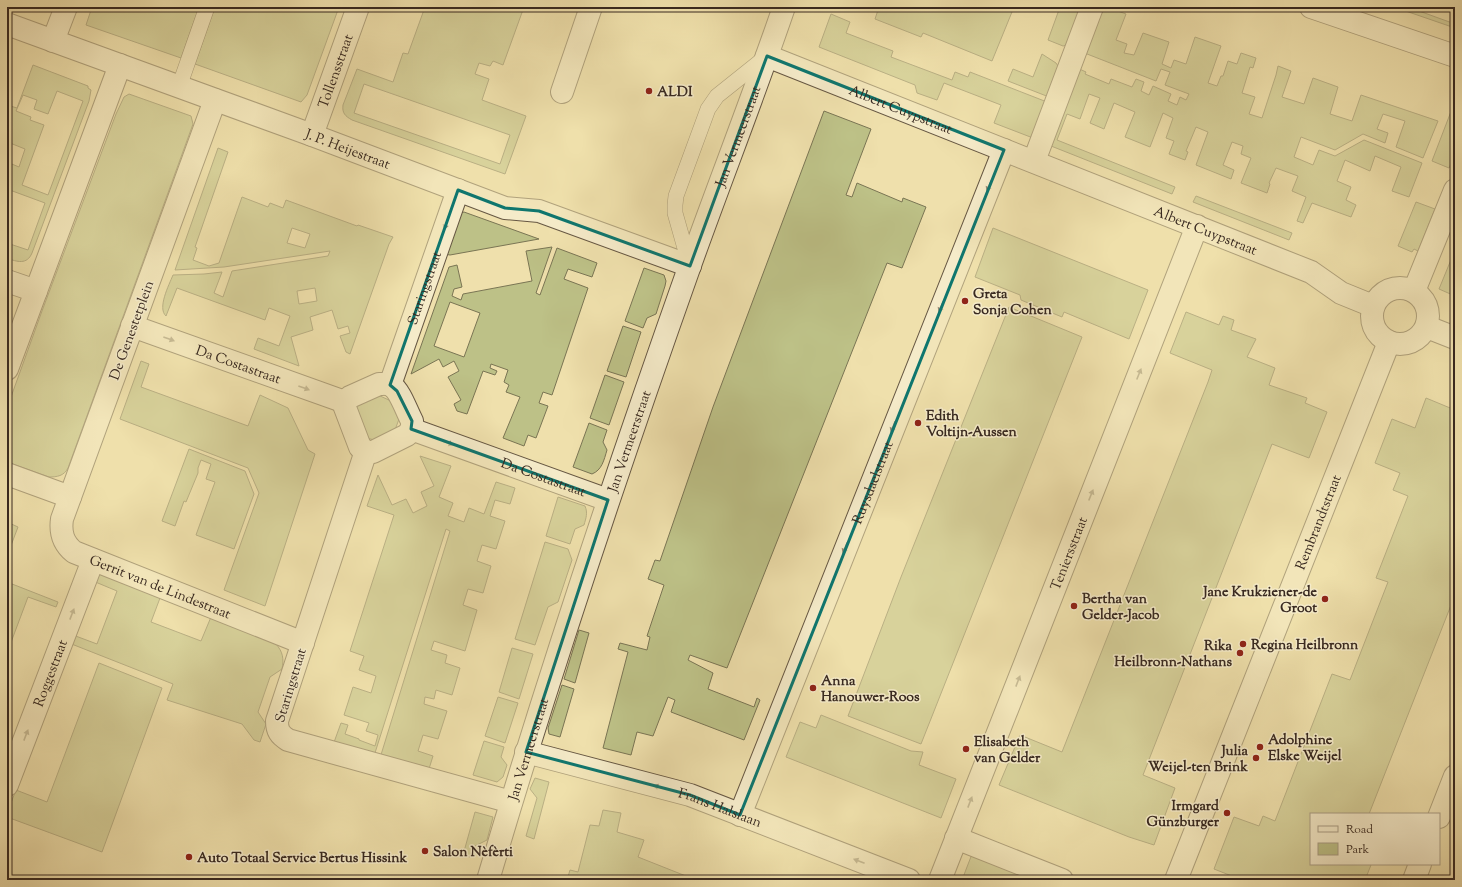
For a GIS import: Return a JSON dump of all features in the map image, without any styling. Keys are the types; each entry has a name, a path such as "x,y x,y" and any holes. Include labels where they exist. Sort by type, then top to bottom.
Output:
{"street":[{"path":"53,41 66,7"},
{"name":"Tollensstraat","path":"312,135 358,7"},
{"path":"562,92 591,7"},
{"name":"Jan Vermeerstraat","path":"488,880 526,752 608,500 690,266 784,7"},
{"path":"1034,161 1092,7"},
{"path":"1311,7 1455,56"},
{"name":"J. P. Heijestraat","path":"7,24 312,135 505,208 539,211 690,266"},
{"name":"Albert Cuypstraat","path":"767,56 1311,272 1342,293 1373,306"},
{"path":"7,369 120,65"},
{"name":"De Genestetplein","path":"70,497 215,100"},
{"name":"Ruysdaelstraat","path":"740,815 1004,150"},
{"name":"Staringstraat","path":"390,385 458,190"},
{"path":"1414,291 1455,190"},
{"name":"Teniersstraat","path":"940,880 1197,226"},
{"path":"7,281 36,291"},
{"path":"1392,288 1405,288 1414,291 1421,296 1427,306 1429,318 1427,327 1420,336 1413,341 1401,344 1389,342 1378,334 1373,326 1373,306 1380,295 1392,288"},
{"name":"Da Costastraat","path":"132,326 345,402"},
{"path":"1427,327 1455,338"},
{"name":"Rembrandtstraat","path":"1176,880 1389,342"},
{"path":"379,384 390,385 397,391 413,426 407,435 373,452 363,450 360,447 345,409 345,402 350,397 379,384"},
{"name":"Da Costastraat","path":"411,429 608,500"},
{"name":"Staringstraat","path":"366,451 277,721 277,728 281,736 288,740 511,802"},
{"path":"7,474 70,497"},
{"name":"Gerrit van de Lindestraat","path":"70,497 61,526 62,537 68,547 74,552 303,644"},
{"name":"Roggestraat","path":"7,785 93,560"},
{"name":"Frans Halslaan","path":"526,752 690,795 908,880"},
{"path":"1440,814 1455,776"},
{"path":"956,838 1062,880"},
{"path":"1414,880 1420,865"}],"lane":[{"path":"178,87 207,7"},
{"path":"690,266 674,205 705,116 712,101 717,96 767,56"}],"highlighted area":[{"path":"767,56 1004,150 740,815 690,795 526,752 608,500 411,429 412,421 397,391 390,385 458,190 505,208 539,211 690,266"}],"green space":[{"path":"92,7 199,7 181,58 86,25"},
{"path":"215,7 339,7 307,95 301,102 195,64"},
{"path":"425,7 524,7 503,65 493,61 490,66 479,63 475,74 489,79 482,100 526,116 505,174 352,120 344,114 343,105 357,69 393,82 403,53 408,54","holes":["364,84 510,135 500,164 354,113"]},
{"path":"879,7 1014,7 992,61 923,33 921,37 875,19"},
{"path":"1060,7 1072,8 1077,10 1082,15 1071,44 1063,46 1048,40"},
{"path":"1099,7 1107,7 1126,14 1116,40 1127,44 1124,53 1134,55 1143,33 1169,42 1162,64 1171,68 1174,60 1186,64 1195,37 1221,46 1208,83 1217,86 1221,76 1223,76 1228,61 1237,64 1241,53 1256,58 1253,68 1250,67 1242,93 1255,97 1249,114 1262,118 1278,66 1291,71 1282,97 1304,104 1313,78 1338,87 1330,114 1352,121 1361,95 1438,121 1423,158 1396,147 1405,121 1383,114 1377,129 1388,133 1385,143 1363,134 1335,150 1301,137 1294,157 1313,165 1319,150 1335,156 1364,140 1422,163 1409,197 1392,191 1401,167 1375,156 1370,171 1345,160 1337,181 1351,187 1346,200 1356,205 1351,217 1312,203 1303,223 1297,221 1306,197 1292,191 1298,176 1276,168 1269,183 1267,193 1241,183 1251,158 1241,154 1243,146 1232,142 1223,165 1234,170 1231,179 1196,165 1208,132 1196,127 1186,151 1188,152 1185,160 1169,154 1174,141 1166,138 1173,118 1163,113 1150,147 1125,137 1135,112 1114,103 1104,129 1090,123 1100,98 1089,94 1080,119 1067,114 1057,140 1175,187 1172,194 1046,144 1075,67 1086,72 1085,74 1109,84 1111,79 1132,87 1136,79 1144,82 1141,91 1149,95 1153,86 1171,94 1168,101 1177,105 1180,97 1186,100 1189,94 1165,85 1170,72 1161,69 1156,81 1082,52"},
{"path":"1394,7 1408,7 1455,24 1455,28"},
{"path":"831,14 850,22 846,33 893,51 891,57 952,80 955,72 968,77 970,72 1047,102 1033,138 994,123 1001,105 944,83 937,100 917,93 915,85 819,47"},
{"path":"1042,54 1056,63 1060,69 1049,97 1008,81 1013,69 1033,77"},
{"path":"33,65 88,86 91,90 89,101 32,253 30,257 21,262 7,258 7,243 28,250 45,203 7,189 7,162 19,167 25,149 10,143 7,153 7,105 17,108","holes":["57,91 83,101 48,195 22,185 44,125 30,120 31,117 16,111 23,95 37,100 34,109 48,114"]},
{"path":"129,94 191,116 193,124 68,468 60,476 49,477 7,462 7,408 116,114 124,97"},
{"path":"1455,101 1455,155 1449,168 1432,161"},
{"path":"824,111 871,129 846,195 852,197 857,183 902,202 903,198 926,207 902,268 887,263 727,668 690,655 688,660 713,673 708,689 754,707 757,698 760,700 744,740 671,712 675,700 668,697 653,736 637,732 631,755 603,748 628,652 618,649 620,643 647,650 650,637 647,636 664,585 648,579 655,560 660,561 713,407"},
{"path":"218,148 228,152 195,247 197,248 193,260 209,266 219,263 242,197 268,207 270,203 283,208 286,200 357,226 358,225 393,237 389,244 350,354 346,352 340,336 350,333 348,326 338,329 332,310 310,317 313,330 291,337 299,366 254,349 258,338 279,346 290,316 269,308 265,320 177,288 166,316 163,308 163,302 173,275 222,272 214,293 223,297 232,271 328,256 330,251 224,267 175,270","holes":["292,228 310,234 305,248 287,243","315,288 317,301 299,304 297,291"]},
{"path":"1196,196 1292,233 1289,240 1193,202"},
{"path":"1416,202 1435,209 1418,251 1414,249 1412,252 1398,246"},
{"path":"464,212 539,239 450,255 444,254 461,213"},
{"path":"993,228 1148,290 1129,339 1064,312 1062,317 1021,300 1020,295 975,277"},
{"path":"552,247 536,293 540,295 557,248 597,263 592,277 568,269 564,279 588,288 552,395 543,392 539,403 548,406 536,438 528,435 524,446 503,438 520,397 506,392 509,385 504,382 508,370 491,364 490,368 497,371 495,375 483,371 467,414 457,411 454,404 461,400 448,377 459,371 454,361 443,367 439,359 411,374 449,267 457,265 462,287 454,289 452,296 461,300 463,294 532,281 526,251","holes":["450,302 480,313 464,357 434,346"]},
{"path":"1455,250 1455,280 1451,289 1455,291 1455,296 1439,289"},
{"path":"644,268 664,275 666,281 656,314 647,318 643,328 625,321"},
{"path":"1009,307 1082,337 921,744 848,716 901,577"},
{"path":"1186,312 1219,325 1223,316 1234,320 1231,330 1256,339 1247,357 1275,368 1269,385 1307,398 1305,403 1327,412 1309,458 1272,444 1143,775 1175,788 1154,845 1129,837 999,785 1020,735 1062,752 1212,370 1170,353"},
{"path":"623,326 641,332 626,377 607,371"},
{"path":"141,361 149,364 141,387 248,426 260,395 288,408 308,450 315,454 265,606 224,590 259,493 248,468 120,419"},
{"path":"605,375 624,382 609,425 590,418"},
{"path":"378,395 391,401 399,419 395,430 374,440 364,437 356,406"},
{"path":"1426,398 1455,410 1455,595 1369,813 1310,813 1310,865 1371,865 1365,880 1242,880 1214,869 1234,817 1259,826 1263,816 1275,821 1332,674 1350,680 1388,582 1376,578 1408,496 1393,490 1400,473 1375,463 1392,419 1415,428"},
{"path":"589,423 607,430 603,442 607,450 605,457 598,470 592,474 573,467"},
{"path":"189,449 245,471 254,494 234,549 196,535 215,482 206,479 211,464 201,460 198,473 186,502 184,501 175,526 162,521"},
{"path":"420,456 451,466 439,497 453,503 448,516 464,522 469,508 484,514 496,482 515,488 510,504 495,500 490,516 505,521 496,549 482,545 477,561 491,566 483,593 468,589 463,605 477,610 465,651 434,641 431,650 447,655 445,663 460,668 452,695 436,690 434,699 425,697 424,704 447,711 438,739 423,735 418,751 433,756 428,772 380,758 450,531 446,529 374,756 333,745 341,723 348,725 345,734 375,746 378,735 366,731 369,723 344,715 353,687 371,693 376,676 359,670 364,656 350,651 394,515 367,506 378,475 392,505 406,499 413,513 427,506 421,492 434,486"},
{"path":"558,497 585,506 586,509 584,525 575,529 570,544 546,536"},
{"path":"7,522 18,527 7,556"},
{"path":"545,542 568,549 572,560 558,602 548,607 535,645 515,639"},
{"path":"97,573 160,598 151,622 201,641 211,617 276,644 282,653 283,665 282,669 270,677 258,712 266,724 260,742 254,740 242,724 167,700 173,684 69,643 73,635 97,644 117,591 93,581"},
{"path":"7,582 58,602 56,607 28,597 7,653"},
{"path":"579,630 589,633 575,683 564,679"},
{"path":"512,648 533,654 519,699 499,692"},
{"path":"99,663 162,688 102,852 7,817 7,813 16,790 47,802"},
{"path":"562,685 574,689 560,737 549,734 548,728"},
{"path":"498,697 518,703 505,743 485,736"},
{"path":"821,715 911,751 923,752 919,765 956,779 941,818 786,757 800,722 816,728"},
{"path":"484,741 504,747 501,757 507,765 503,777 497,782 473,775"},
{"path":"535,778 549,782 534,839 526,836 537,798 530,789"},
{"path":"603,810 621,813 617,832 644,840 638,857 696,880 567,880 570,870 578,872 590,825 599,826"},
{"path":"475,812 493,817 487,840 473,847 470,857 463,855"},
{"path":"972,854 1038,880 962,880"}],"place":[{"name":"ALDI","path":"649,91"},
{"name":"Greta Sonja Cohen","path":"965,301"},
{"name":"Edith Voltijn-Aussen","path":"918,423"},
{"name":"Jane Krukziener-de Groot","path":"1325,599"},
{"name":"Bertha van Gelder-Jacob","path":"1074,606"},
{"name":"Regina Heilbronn","path":"1243,644"},
{"name":"Rika Heilbronn-Nathans","path":"1240,653"},
{"name":"Anna Hanouwer-Roos","path":"813,688"},
{"name":"Adolphine Elske Weijel","path":"1260,747"},
{"name":"Elisabeth van Gelder","path":"966,749"},
{"name":"Julia Weijel-ten Brink","path":"1256,758"},
{"name":"Irmgard Günzburger","path":"1227,813"},
{"name":"Salon Nèfèrti","path":"425,851"},
{"name":"Auto Totaal Service Bertus Hissink","path":"189,857"}]}
